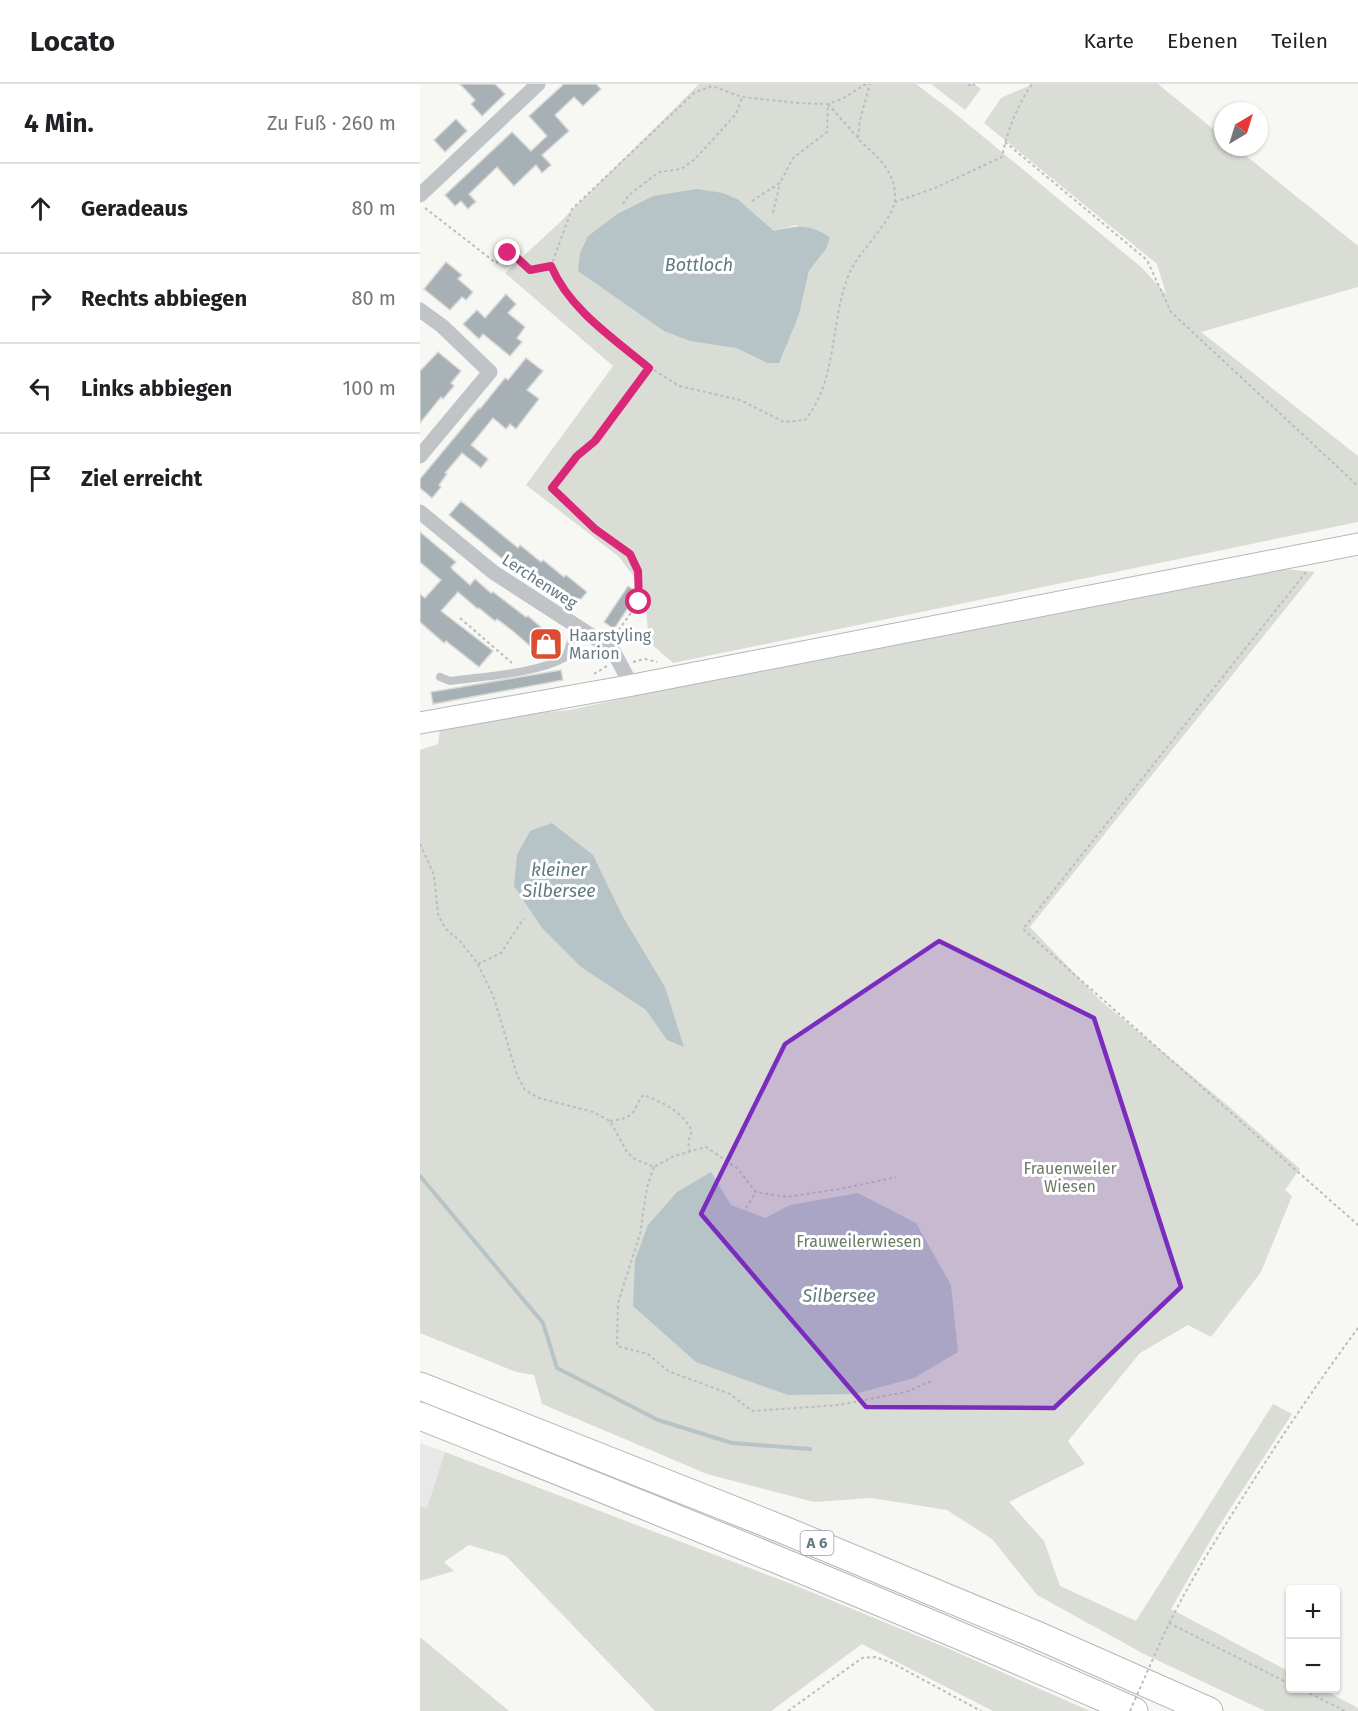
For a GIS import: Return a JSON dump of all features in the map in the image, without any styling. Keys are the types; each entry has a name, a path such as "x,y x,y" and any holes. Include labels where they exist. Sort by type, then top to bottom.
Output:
{"highway":[{"name":"A 6","path":"420,1386 784,1530 1039,1636 1209,1711"},
{"name":"A 6","path":"420,1416 795,1567 1028,1664 1132,1711"}],"main road":[{"path":"420,723 628,686 1358,544"}],"street":[{"path":"420,195 538,84"},
{"path":"420,310 442,326 489,372 420,456"},
{"name":"Lerchenweg","path":"420,512 493,572 612,650 626,675 628,686"}],"lane":[{"path":"440,677 450,681 554,663 566,657 576,626"}],"path":[{"path":"828,104 890,172 894,184 895,202 882,227 856,260 850,272 824,386 815,407 805,420 784,422 740,400 680,386 649,368 582,311 562,289 551,266 572,209 694,93 712,86 742,97 828,104 842,99 866,84"},
{"path":"858,139 860,120 870,84"},
{"path":"968,84 971,86 975,84"},
{"path":"895,202 935,188 1002,157 1005,142 1020,102 1032,84"},
{"path":"623,204 628,195 659,172 681,169 695,159 736,114 742,97"},
{"path":"773,213 780,183 793,158 827,132 828,104"},
{"path":"1005,142 1147,260 1171,312 1358,486"},
{"path":"752,201 780,183"},
{"path":"420,205 496,264 508,253 514,255 530,270 551,266"},
{"path":"612,650 615,636 639,602 638,571 630,554 595,529 552,488 577,456 595,441 649,368"},
{"path":"1322,552 1023,929 1358,1225"},
{"path":"459,618 521,670"},
{"path":"420,844 434,875 438,914 445,928 460,941 478,964 494,998 517,1075 525,1090 539,1098 594,1112 610,1121 627,1152 635,1159 654,1167"},
{"path":"478,964 501,952 524,918"},
{"path":"610,1121 627,1118 644,1095 660,1101 688,1123 692,1131 688,1142 690,1152"},
{"path":"896,1177 787,1197 756,1192 738,1169 706,1147 674,1156 654,1167 647,1187 640,1234 618,1303 617,1346 648,1354 668,1371 730,1394 752,1411 839,1405 906,1392 934,1380"},
{"path":"746,1208 756,1192"},
{"path":"1132,1711 1169,1623 1221,1532 1302,1404 1358,1328"},
{"path":"1169,1623 1286,1682"},
{"path":"788,1711 862,1658 875,1657 892,1663 981,1711"},
{"path":"1307,1693 1345,1711"}],"highlighted area":[{"path":"939,941 1094,1018 1181,1287 1054,1408 866,1407 701,1214 785,1044"}],"shaded area":[{"path":"420,1443 445,1452 427,1509 420,1506"}],"green space":[{"path":"699,84 916,84 957,115 1141,267 1166,294 1157,264 984,123 1001,98 1033,84 1158,84 1214,130 1214,156 1246,156 1358,246 1358,287 1201,332 1358,456 1358,522 673,663 649,642 644,589 618,556 526,485 613,366 505,273 557,225","holes":["653,196 739,200 774,231 796,225 826,249 809,271 799,315 778,363 767,363 736,348 716,344 588,236 617,214"]},
{"path":"931,84 974,84 981,89 965,110"},
{"name":"Frauweilerwiesen","path":"1285,569 1315,572 1030,927 1101,1001 1226,1104 1300,1169 1285,1190 1292,1196 1261,1272 1211,1337 1188,1325 1140,1353 1068,1441 1085,1464 1009,1502 1044,1541 1060,1586 1136,1621 1273,1404 1292,1414 1217,1529 1171,1609 1286,1670 1286,1693 1330,1693 1358,1708 1358,1711 1265,1711 1144,1654 1037,1595 992,1539 947,1510 871,1498 814,1502 707,1474 542,1404 534,1375 516,1372 420,1333 420,750 438,744 440,730 532,713 570,710 781,664"},
{"path":"445,1452 794,1585 947,1648 1090,1711 993,1711 862,1644 771,1711 655,1711 506,1556 469,1545 444,1562 454,1571 420,1581 420,1506 427,1508"},
{"path":"420,1637 509,1711 420,1711"}],"water":[{"name":"Bottloch","path":"697,189 723,193 739,200 774,231 803,227 830,237 826,249 809,271 799,315 779,363 767,363 736,348 690,341 664,331 578,271 580,253 588,236 617,214 653,196"},
{"name":"kleiner Silbersee","path":"552,823 593,855 623,917 665,987 684,1047 667,1040 646,1010 581,967 542,928 514,886 517,855 530,831"},
{"name":"Silbersee","path":"711,1172 731,1205 765,1218 790,1205 858,1193 916,1223 951,1285 958,1352 914,1378 855,1394 788,1395 696,1362 633,1306 635,1260 648,1225 677,1192"}],"building":[{"path":"460,84 495,84 505,94 482,116 471,104 475,100"},
{"path":"564,84 596,84 601,89 583,106 574,97 555,115 569,131 542,155 551,165 542,173 536,165 514,186 497,167 469,194 476,202 468,209 461,201 455,206 445,195 512,132 531,151 547,136 529,116"},
{"path":"456,119 467,131 445,152 434,140"},
{"path":"446,262 462,275 458,279 473,292 466,300 462,297 450,310 424,289"},
{"path":"506,294 516,304 508,313 525,327 517,338 522,342 510,356 483,334 479,339 463,324 477,310 485,318"},
{"path":"438,352 461,371 451,383 454,386 443,399 441,397 420,423 420,371"},
{"path":"526,358 543,371 527,390 539,399 516,429 510,424 506,429 493,418 471,445 488,459 481,468 462,453 445,473 447,474 439,485 441,487 432,498 420,488 420,479 505,378 508,380"},
{"path":"461,501 518,548 520,545 564,577 566,575 587,592 574,607 554,589 552,592 531,574 529,577 508,560 506,562 449,515"},
{"path":"420,532 456,562 451,567 470,585 475,579 491,593 493,592 526,617 528,616 551,636 558,645 551,654 542,646 537,652 497,619 495,621 458,592 441,611 493,651 479,667 446,641 444,643 420,622 420,594 425,598 441,580 420,562"},
{"path":"628,586 638,593 614,629 604,622"},
{"path":"561,670 563,680 433,704 431,692"}],"waterway":[{"path":"420,1176 543,1323 557,1368 658,1420 732,1443 810,1449"}],"place":[{"name":"Haarstyling Marion","path":"546,644"}],"route":[{"path":"508,253 514,255 530,270 551,266 562,289 582,311 649,368 595,441 577,456 552,488 595,529 630,554 638,571 639,602"}],"park label":[{"name":"Frauenweiler Wiesen","path":"1070,1177"}]}
